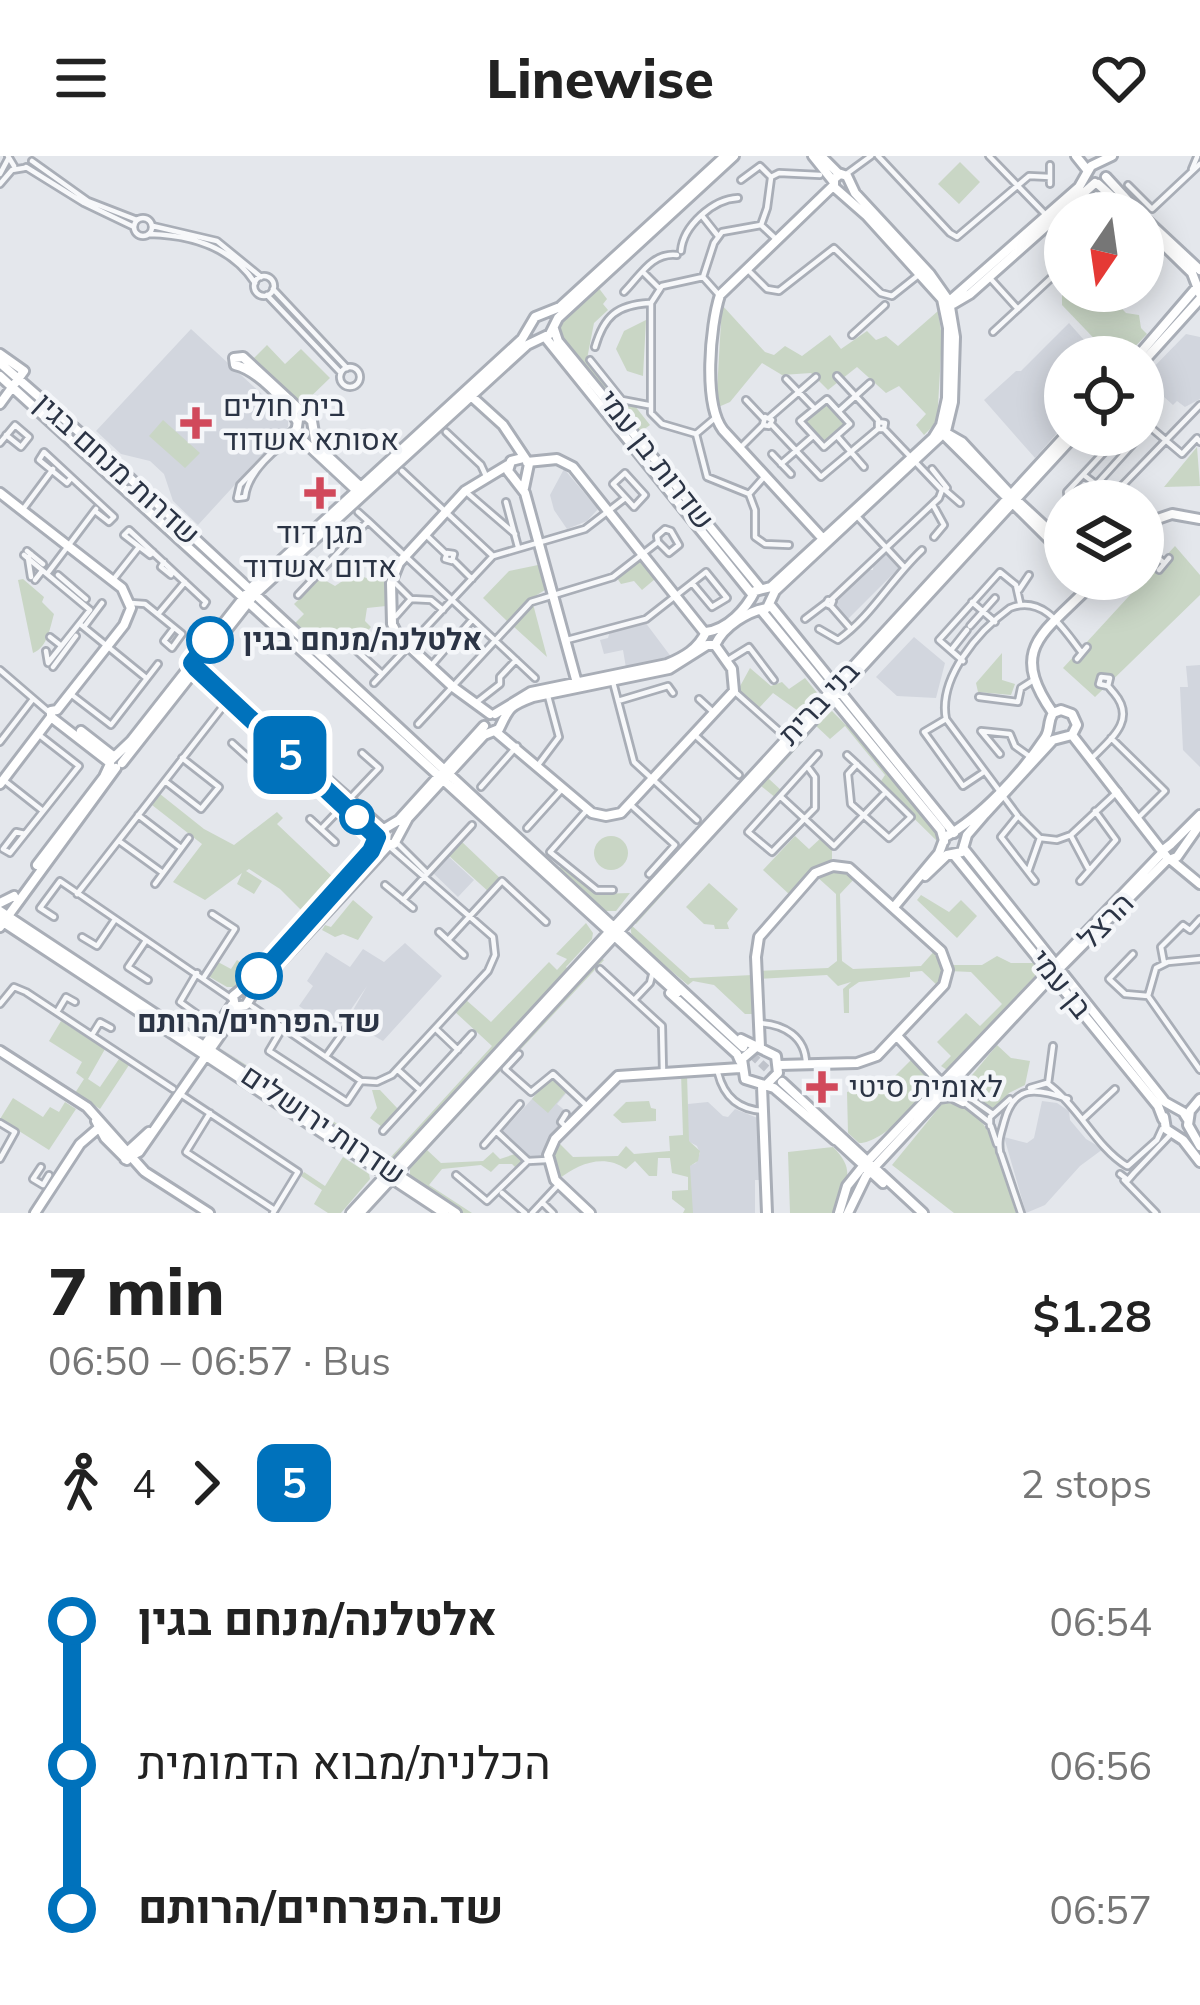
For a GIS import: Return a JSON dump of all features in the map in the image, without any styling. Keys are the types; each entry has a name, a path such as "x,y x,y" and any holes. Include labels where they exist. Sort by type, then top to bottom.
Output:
{"main road":[{"path":"252,593 376,472 472,396 535,317 560,307 730,156"},
{"path":"184,685 227,618 266,574 480,383 527,344 543,337 730,156"},
{"path":"817,156 923,271 947,301 954,320"},
{"path":"1079,156 1115,192"},
{"path":"1077,192 1115,156"},
{"path":"823,541 715,418 711,397 720,295 841,182"},
{"path":"947,301 962,296 1044,223"},
{"path":"1158,336 1199,285 1164,243"},
{"path":"947,301 962,296"},
{"path":"913,461 944,430 954,320 962,296"},
{"path":"239,1001 392,843 443,776 520,695 679,665 761,599 913,461 944,430 947,301"},
{"path":"545,314 554,327"},
{"path":"531,325 761,599 957,844"},
{"name":"שדרות בן עמי","path":"554,327 558,341 761,599"},
{"path":"0,353 24,371 1,400"},
{"path":"299,429 292,411 246,368 236,365 236,356 243,358 299,429 360,490"},
{"name":"שדרות מנחם בגין","path":"0,363 24,399 223,581"},
{"path":"0,377 1,400"},
{"name":"שדרות מנחם בגין","path":"0,377 14,384 237,579 443,776"},
{"path":"480,383 481,405"},
{"path":"472,396 503,425 519,468 567,640 574,684"},
{"path":"1,400 24,399"},
{"path":"458,403 481,405"},
{"path":"299,429 314,423 316,445 347,478 343,502"},
{"path":"299,429 314,433"},
{"path":"944,430 1044,534"},
{"path":"934,444 956,440"},
{"path":"998,513 1024,496 1027,483 1049,456"},
{"path":"1000,488 1027,483 1055,456"},
{"path":"554,458 568,463 735,675 734,692 715,714 632,806 609,816 587,810 394,629 393,574 406,556 465,491 491,476 519,468 554,458"},
{"path":"347,478 376,472"},
{"name":"בני ברית","path":"596,950 998,513 1015,504 1027,483"},
{"path":"998,513 1000,488"},
{"path":"1,497 112,580 130,603 128,618 2,782"},
{"path":"1015,504 1044,528"},
{"path":"1164,515 1199,515"},
{"path":"237,579 266,574"},
{"path":"223,581 600,914 613,931"},
{"path":"223,581 231,601 227,618"},
{"path":"265,585 268,608"},
{"path":"1053,713 1032,681 1036,646 1072,600"},
{"path":"1,918 114,761 206,656 244,601"},
{"path":"206,656 209,676"},
{"path":"196,665 228,699 392,843"},
{"path":"114,761 184,685 196,676 209,676"},
{"path":"821,676 848,677 849,711 940,830 944,843"},
{"path":"821,676 821,706 849,711"},
{"path":"493,722 512,706 574,684"},
{"path":"465,697 493,722"},
{"path":"1059,738 1048,722 1061,710 1072,714 1077,725 1072,735"},
{"path":"55,714 114,761"},
{"path":"894,907 957,844 1050,730"},
{"path":"1001,793 1059,738 1072,735"},
{"path":"1072,735 1200,884"},
{"path":"132,1156 260,974 381,833 443,776"},
{"path":"443,776 580,908 632,949 655,978 742,1048 643,964"},
{"name":"הרצל","path":"934,1095 1200,820"},
{"path":"381,833 392,843"},
{"path":"944,843 957,844"},
{"path":"944,843 957,844"},
{"path":"906,918 903,897 944,843"},
{"name":"בן עמי","path":"957,844 1054,970"},
{"path":"758,1047 759,937 815,873 836,866 852,869 941,951 948,970 942,988 885,1048 865,1061 779,1067 765,1086 767,1213"},
{"path":"883,897 903,897"},
{"path":"14,900 14,916 21,929"},
{"path":"580,908 597,931 596,950"},
{"path":"600,914 629,913 632,949 655,978 737,1054 747,1082 765,1086 846,1145 872,1148 888,1139"},
{"path":"1,918 21,929"},
{"path":"1,918 21,929"},
{"name":"שדרות ירושלים","path":"21,929 456,1213"},
{"path":"355,1213 596,950 614,944 632,949"},
{"path":"1040,953 1069,955 1067,986 1039,985 1040,953"},
{"path":"1054,970 1188,1123 1200,1146"},
{"path":"655,978 746,1044 774,1053 787,1083 846,1145"},
{"name":"בן עמי","path":"1067,986 1158,1106 1163,1121"},
{"path":"906,1045 908,1024"},
{"path":"203,1052 202,1039 215,1035"},
{"path":"203,1052 215,1035"},
{"path":"897,1036 945,1083"},
{"path":"885,1048 906,1045"},
{"path":"740,1065 746,1052 758,1047"},
{"path":"2,1051 94,1114 99,1130 207,1212"},
{"path":"590,1213 559,1184 548,1160 550,1146 586,1105 618,1076 740,1065"},
{"path":"932,1070 956,1071 964,1100"},
{"path":"843,1213 849,1183 887,1154 934,1095 932,1070"},
{"path":"836,1132 780,1084 919,1213"},
{"path":"843,1213 888,1139 934,1095 964,1100"},
{"path":"1200,1096 1163,1121 1200,1162"},
{"path":"1173,1134 1188,1123 1200,1096"},
{"path":"35,1213 99,1130"},
{"path":"887,1154 885,1168 898,1190"},
{"path":"378,1189 377,1164 405,1160"},
{"path":"405,1160 409,1186"},
{"path":"869,1166 919,1213"},
{"path":"861,1182 883,1182"},
{"path":"378,1189 409,1186 444,1213"}],"street":[{"path":"841,182 875,156 958,237 1029,176 1050,180 1050,166"},
{"path":"990,156 1044,216"},
{"path":"0,174 8,158 135,223 148,218 153,226 217,242 271,280 270,292 344,371"},
{"path":"0,184 33,158 77,194 135,223 139,235 215,246 255,283 257,294 270,292"},
{"path":"1128,185 1152,209 1198,160"},
{"path":"741,180 760,166 771,177"},
{"path":"771,177 779,173 820,175"},
{"path":"761,224 771,177"},
{"path":"624,292 659,256 679,253 686,231 718,202 737,198"},
{"path":"703,217 718,236"},
{"path":"718,236 761,224"},
{"path":"761,224 777,240"},
{"path":"149,234 153,226"},
{"path":"703,277 718,236"},
{"path":"747,268 767,289 778,291 834,248 887,296 895,295 923,271"},
{"path":"644,273 659,288"},
{"path":"987,275 1018,309"},
{"path":"255,283 261,277"},
{"path":"696,434 659,422 648,404 651,303 659,288 703,277"},
{"path":"703,277 720,295"},
{"path":"993,332 1044,285"},
{"path":"595,347 602,324 618,308 651,303"},
{"path":"852,335 885,305"},
{"path":"590,359 622,400 648,404"},
{"path":"837,376 913,461 960,503"},
{"path":"740,448 816,377"},
{"path":"787,379 815,409"},
{"path":"838,411 870,383"},
{"path":"826,399 850,424 824,448 800,422 815,409 826,399"},
{"path":"746,400 821,477 881,426"},
{"path":"1164,438 1200,405"},
{"path":"696,434 715,418"},
{"path":"0,443 6,435 15,425 29,437 20,447 6,435"},
{"path":"299,429 248,483 244,499 236,498 240,485 299,429"},
{"path":"446,432 491,476"},
{"path":"696,434 707,477 748,494 755,511 755,537 765,544 789,545"},
{"path":"781,464 813,436"},
{"path":"836,436 863,467"},
{"path":"1164,440 1181,454 1197,438 1200,442"},
{"path":"772,454 791,474"},
{"path":"1080,480 1102,456"},
{"path":"1100,480 1122,456"},
{"path":"1130,480 1149,456"},
{"path":"22,511 54,468 71,478 97,507 42,586"},
{"path":"805,619 829,603 933,505 946,483 932,469"},
{"path":"402,471 493,556"},
{"path":"626,473 646,497 632,507 624,499 614,484 626,473"},
{"path":"748,494 766,476"},
{"path":"1084,476 1088,480"},
{"path":"465,491 515,534"},
{"path":"374,683 493,556 585,529 624,499"},
{"path":"506,502 518,547"},
{"path":"933,505 944,525 934,537"},
{"path":"358,512 535,678"},
{"path":"855,514 904,567"},
{"path":"298,595 368,521"},
{"path":"425,534 446,554 446,560 453,560 472,578"},
{"path":"418,724 531,602 613,577 658,542"},
{"path":"112,580 141,545 205,605"},
{"path":"819,629 838,640 860,625 866,609 891,588 922,550"},
{"path":"48,572 33,579 27,555 48,572 70,590 90,610 82,626"},
{"path":"962,661 936,643 1010,561"},
{"path":"567,640 646,619 706,572 727,598 712,607 692,584"},
{"path":"1000,572 1019,590"},
{"path":"1020,604 1019,590 1029,575"},
{"path":"159,613 185,583"},
{"path":"396,585 411,599 431,600 443,610"},
{"path":"70,590 86,599"},
{"path":"950,650 994,598"},
{"path":"396,616 411,599"},
{"path":"972,602 995,622"},
{"path":"54,645 82,626 102,603"},
{"path":"130,603 144,603 159,613 171,631 182,634 172,648 164,641 171,631"},
{"path":"829,603 852,630"},
{"path":"1082,653 1057,620 1038,607 1020,604 995,622 962,661 946,692 946,719 1040,838 1058,840 1071,835 1118,791"},
{"path":"430,667 472,620"},
{"path":"82,626 145,677"},
{"path":"54,645 76,636"},
{"path":"53,667 54,645"},
{"path":"727,661 749,646 774,680"},
{"path":"356,650 382,674"},
{"path":"475,704 500,683 500,676 516,660"},
{"path":"70,693 111,725 158,664"},
{"path":"0,670 55,714"},
{"path":"612,679 634,762 697,820"},
{"path":"979,698 1018,702 1021,688 1032,681"},
{"path":"617,701 668,686 673,693"},
{"path":"1092,758 1122,725 1124,709 1108,686"},
{"path":"734,692 778,731"},
{"path":"538,765 559,737 548,694"},
{"path":"0,742 35,699"},
{"path":"77,894 228,699"},
{"path":"699,699 715,714"},
{"path":"946,719 923,732 940,759 963,786 984,771"},
{"path":"1000,754 981,731 1010,734 1027,756"},
{"path":"25,834 79,766 38,734"},
{"path":"250,759 273,735"},
{"path":"695,736 739,776"},
{"path":"1111,738 1165,791 1139,817"},
{"path":"232,742 274,781"},
{"path":"481,788 517,746"},
{"path":"321,829 379,768 362,753"},
{"path":"807,766 814,777 815,806 774,852 748,832 780,796 807,766 818,754"},
{"path":"847,755 857,764 886,792 911,817 889,838 850,804 848,774 857,764"},
{"path":"165,781 201,809 219,787 182,758"},
{"path":"2,782 43,811"},
{"path":"527,828 563,788"},
{"path":"835,846 886,792"},
{"path":"780,796 835,846 836,866"},
{"path":"632,806 675,845 649,874"},
{"path":"587,810 550,852 597,890 613,890"},
{"path":"1080,880 1116,837 1095,811"},
{"path":"138,815 181,848"},
{"path":"1018,815 1001,837 1035,881"},
{"path":"310,819 335,842"},
{"path":"403,900 472,825"},
{"path":"1071,835 1088,868"},
{"path":"155,884 189,838"},
{"path":"1028,872 1040,838"},
{"path":"119,841 163,873"},
{"path":"54,917 40,908 60,881 361,1081 377,1082 397,1070 488,971 496,951 493,937 392,843"},
{"path":"448,940 502,881 546,922"},
{"path":"386,885 412,908"},
{"path":"201,1017 180,1002 235,929 212,914"},
{"path":"82,937 97,946 115,919"},
{"path":"1164,963 1161,947 1183,925 1190,930 1200,920"},
{"path":"439,932 464,955"},
{"path":"146,940 128,967 148,980"},
{"path":"1133,954 1108,979 1125,994 1148,996"},
{"path":"1200,959 1164,963 1150,977 1148,996 1200,1070"},
{"path":"600,969 662,1026 663,1072"},
{"path":"634,1000 655,978"},
{"path":"0,1004 14,987 58,1012 178,1091 298,1172 274,1212 186,1152 210,1113"},
{"path":"58,1012 65,997 75,1002"},
{"path":"326,1058 355,1016"},
{"path":"92,1035 100,1022 111,1028"},
{"path":"759,1023 789,1031 803,1047 806,1064"},
{"path":"435,1028 458,1050"},
{"path":"282,1029 268,1051 347,1102 361,1081"},
{"path":"383,1131 472,1034"},
{"path":"1047,1089 1053,1046"},
{"path":"518,1054 506,1069 531,1092 553,1074 586,1105"},
{"path":"397,1070 420,1090"},
{"path":"718,1070 731,1100 764,1112"},
{"path":"945,1083 990,1124 1000,1127"},
{"path":"1000,1152 1000,1127 1015,1097 1047,1089"},
{"path":"1020,1211 990,1124 994,1114 1022,1090 1047,1089 1068,1099 1114,1156 1128,1166 1138,1191"},
{"path":"1084,1118 1114,1089"},
{"path":"964,1100 1004,1118"},
{"path":"484,1145 520,1104"},
{"path":"566,1114 561,1122 566,1127"},
{"path":"1122,1177 1157,1140 1163,1121"},
{"path":"0,1123 15,1132 0,1159"},
{"path":"496,1131 529,1161"},
{"path":"1122,1177 1134,1175 1173,1134"},
{"path":"1114,1156 1122,1177 1156,1213"},
{"path":"456,1175 485,1201 529,1161 548,1160"},
{"path":"41,1167 33,1179 43,1185 49,1175"},
{"path":"500,1192 528,1213 559,1184"},
{"path":"542,1202 554,1213"}],"shaded area":[{"path":"1069,323 1080,336 1056,336"},
{"name":"בית חולים אסותא אשדוד","path":"191,329 288,418 288,427 198,525 173,501 164,474 150,461 121,454 96,431"},
{"path":"1186,334 1200,337 1200,399 1185,407 1164,397 1164,357"},
{"path":"1044,348 1044,448 1035,458 984,400"},
{"path":"564,469 598,509 587,521 567,529 550,495"},
{"path":"884,553 899,568 847,620 835,609 838,595 865,570 873,570 874,561"},
{"path":"645,622 672,658 626,668 623,650 604,654 600,640 608,638 610,631"},
{"path":"914,637 945,663 936,698 897,696 876,677"},
{"path":"1200,665 1200,767 1183,750 1180,687 1188,687 1186,666"},
{"path":"448,856 474,880 458,897 432,872"},
{"path":"405,943 442,976 383,1041 355,1025 359,1017 352,1012 367,986 341,1024 325,1013 319,1020 299,1006 313,986 307,981 326,952 350,967 363,949 384,962"},
{"path":"553,1076 568,1091 557,1104 573,1117 545,1159 529,1159 500,1134"},
{"path":"1042,1101 1069,1111 1070,1120 1086,1139 1103,1149 1080,1166 1045,1205 1026,1213 1004,1137 1027,1143 1034,1138"},
{"path":"708,1102 723,1116 735,1109 760,1119 764,1180 755,1180 755,1213 691,1213 689,1166 700,1153 688,1141 688,1104"}],"green space":[{"path":"960,162 980,182 959,204 938,184"},
{"path":"598,287 608,310 594,323 587,359 617,400 635,406 650,425 639,433 561,341 558,321"},
{"path":"722,305 765,352 774,355 785,346 802,356 830,335 841,349 867,331 876,340 886,336 898,346 938,311 942,337 937,422 924,435 916,425 926,414 899,386 886,393 857,367 828,390 811,373 782,375 762,363 730,402 716,408"},
{"path":"1069,312 1139,315 1147,334 1145,336 1092,336"},
{"path":"646,320 643,376 627,371 616,349 624,331"},
{"path":"267,345 285,364 301,349 330,378 301,406 252,360"},
{"path":"827,401 847,424 824,444 804,422"},
{"path":"163,420 200,453 185,468 149,436"},
{"path":"1197,447 1200,486 1164,487"},
{"path":"1175,546 1200,575 1200,595 1095,697 1063,668 1125,600 1164,600 1164,558"},
{"path":"640,561 655,579 642,590 634,581 621,584 617,578"},
{"path":"538,565 545,590 507,621 483,598 509,571"},
{"path":"353,574 370,579 384,576 386,606 367,608 365,621 371,627 355,645 344,649 338,635 328,632 318,648 294,624 304,614 294,604 321,578 335,586"},
{"path":"18,580 44,597 42,602 54,614 45,641 33,653"},
{"path":"533,604 547,657 513,626"},
{"path":"1002,653 1002,680 1015,684 1011,695 978,692 976,683"},
{"path":"750,668 771,686 782,682 789,689 805,678 819,695 801,713 773,693 759,708 738,690"},
{"path":"832,711 846,725 850,723 936,831 940,844 879,784 885,775 845,726 830,739 814,724"},
{"path":"811,724 815,728 769,779 782,791 776,798 761,786 633,922 637,912"},
{"path":"160,794 204,829 234,845 277,812 283,818 277,824 337,881 307,916 280,889 249,869 246,871 262,881 254,894 237,884 242,873 205,900 173,882 202,844 152,805"},
{"path":"611,836 623,841 628,853 623,865 611,870 599,865 594,853 599,841"},
{"path":"795,836 809,849 822,837 832,847 832,861 809,872 790,895 763,870"},
{"path":"460,840 502,880 490,893 447,854"},
{"path":"950,859 1040,965 1040,971 947,1070 941,1066 951,1056 937,1042 966,1013 980,1026 1002,1004 971,972 949,971 949,965 982,965 997,956 1011,963 1033,963"},
{"path":"565,864 596,894 630,893 616,911 603,911 559,868"},
{"path":"845,868 856,877 840,894 842,961 853,969 921,966 937,948 946,967 940,988 922,971 910,972 910,977 859,982 849,989 849,1013 844,1013 843,989 851,982 838,986 827,975 759,979 759,971 828,968 837,961 836,894 816,876 820,871"},
{"path":"709,883 738,909 727,923 729,929 704,924 686,907"},
{"path":"921,895 949,912 961,900 977,916 957,938 917,900"},
{"path":"353,900 373,917 358,940 322,930 325,925 331,927"},
{"path":"586,923 592,939 566,967 569,971 392,1161 220,1048 390,1158 492,1046 454,1011 465,999 491,1022 549,962 557,970 567,959 556,954"},
{"path":"630,924 690,978 753,975 755,1014 745,1014 714,985 693,981 688,985 632,938"},
{"path":"600,957 604,960 427,1150 441,1163 483,1161 493,1152 500,1159 518,1153 526,1161 518,1170 512,1164 499,1164 491,1172 481,1165 442,1169 429,1185 472,1213 463,1213 410,1177 410,1165 424,1148"},
{"path":"237,960 260,968 243,987 227,987 208,976 218,962 231,969"},
{"path":"61,1021 105,1049 88,1079 100,1087 119,1059 129,1065 100,1109 75,1093 84,1079 76,1073 82,1062 49,1041"},
{"path":"997,1045 1011,1058 1030,1061 1025,1085 988,1110 963,1086"},
{"path":"914,1057 931,1078 922,1097 891,1128 859,1143 848,1133 847,1092 892,1079"},
{"path":"681,1073 687,1074 689,1141 700,1151 698,1161 690,1166 693,1213 683,1213 685,1209 672,1199 672,1191 688,1190 688,1177 672,1173 670,1158 658,1158 657,1176 649,1176 635,1161 626,1169 600,1161 559,1179 552,1160 557,1141 573,1157 618,1156 626,1146 634,1154 670,1151 669,1136 683,1135"},
{"path":"550,1078 566,1092 548,1113 532,1099"},
{"path":"372,1090 380,1090 398,1109 382,1127 370,1118 377,1108"},
{"path":"13,1098 43,1117 50,1107 59,1112 65,1102 76,1109 49,1150 0,1119"},
{"path":"946,1099 963,1105 986,1128 1016,1213 954,1213 892,1165"},
{"path":"649,1101 656,1109 656,1121 622,1123 613,1115 626,1102"},
{"path":"833,1147 847,1171 835,1213 790,1213 788,1152"},
{"path":"343,1157 370,1179 341,1213 328,1213 314,1204 322,1190 301,1176 304,1172 325,1186"}],"tunnel":[{"path":"743,1047 776,1077"}],"bus line":[{"name":"5","path":"210,640 192,663 196,668 378,840 259,976"}],"place":[{"name":"בית חולים אסותא אשדוד","path":"196,423"},
{"name":"מגן דוד אדום אשדוד","path":"320,493"},
{"name":"אלטלנה/מנחם בגין","path":"210,640"},
{"name":"שד.הפרחים/הרותם","path":"259,976"},
{"name":"לאומית סיטי","path":"822,1087"}]}
